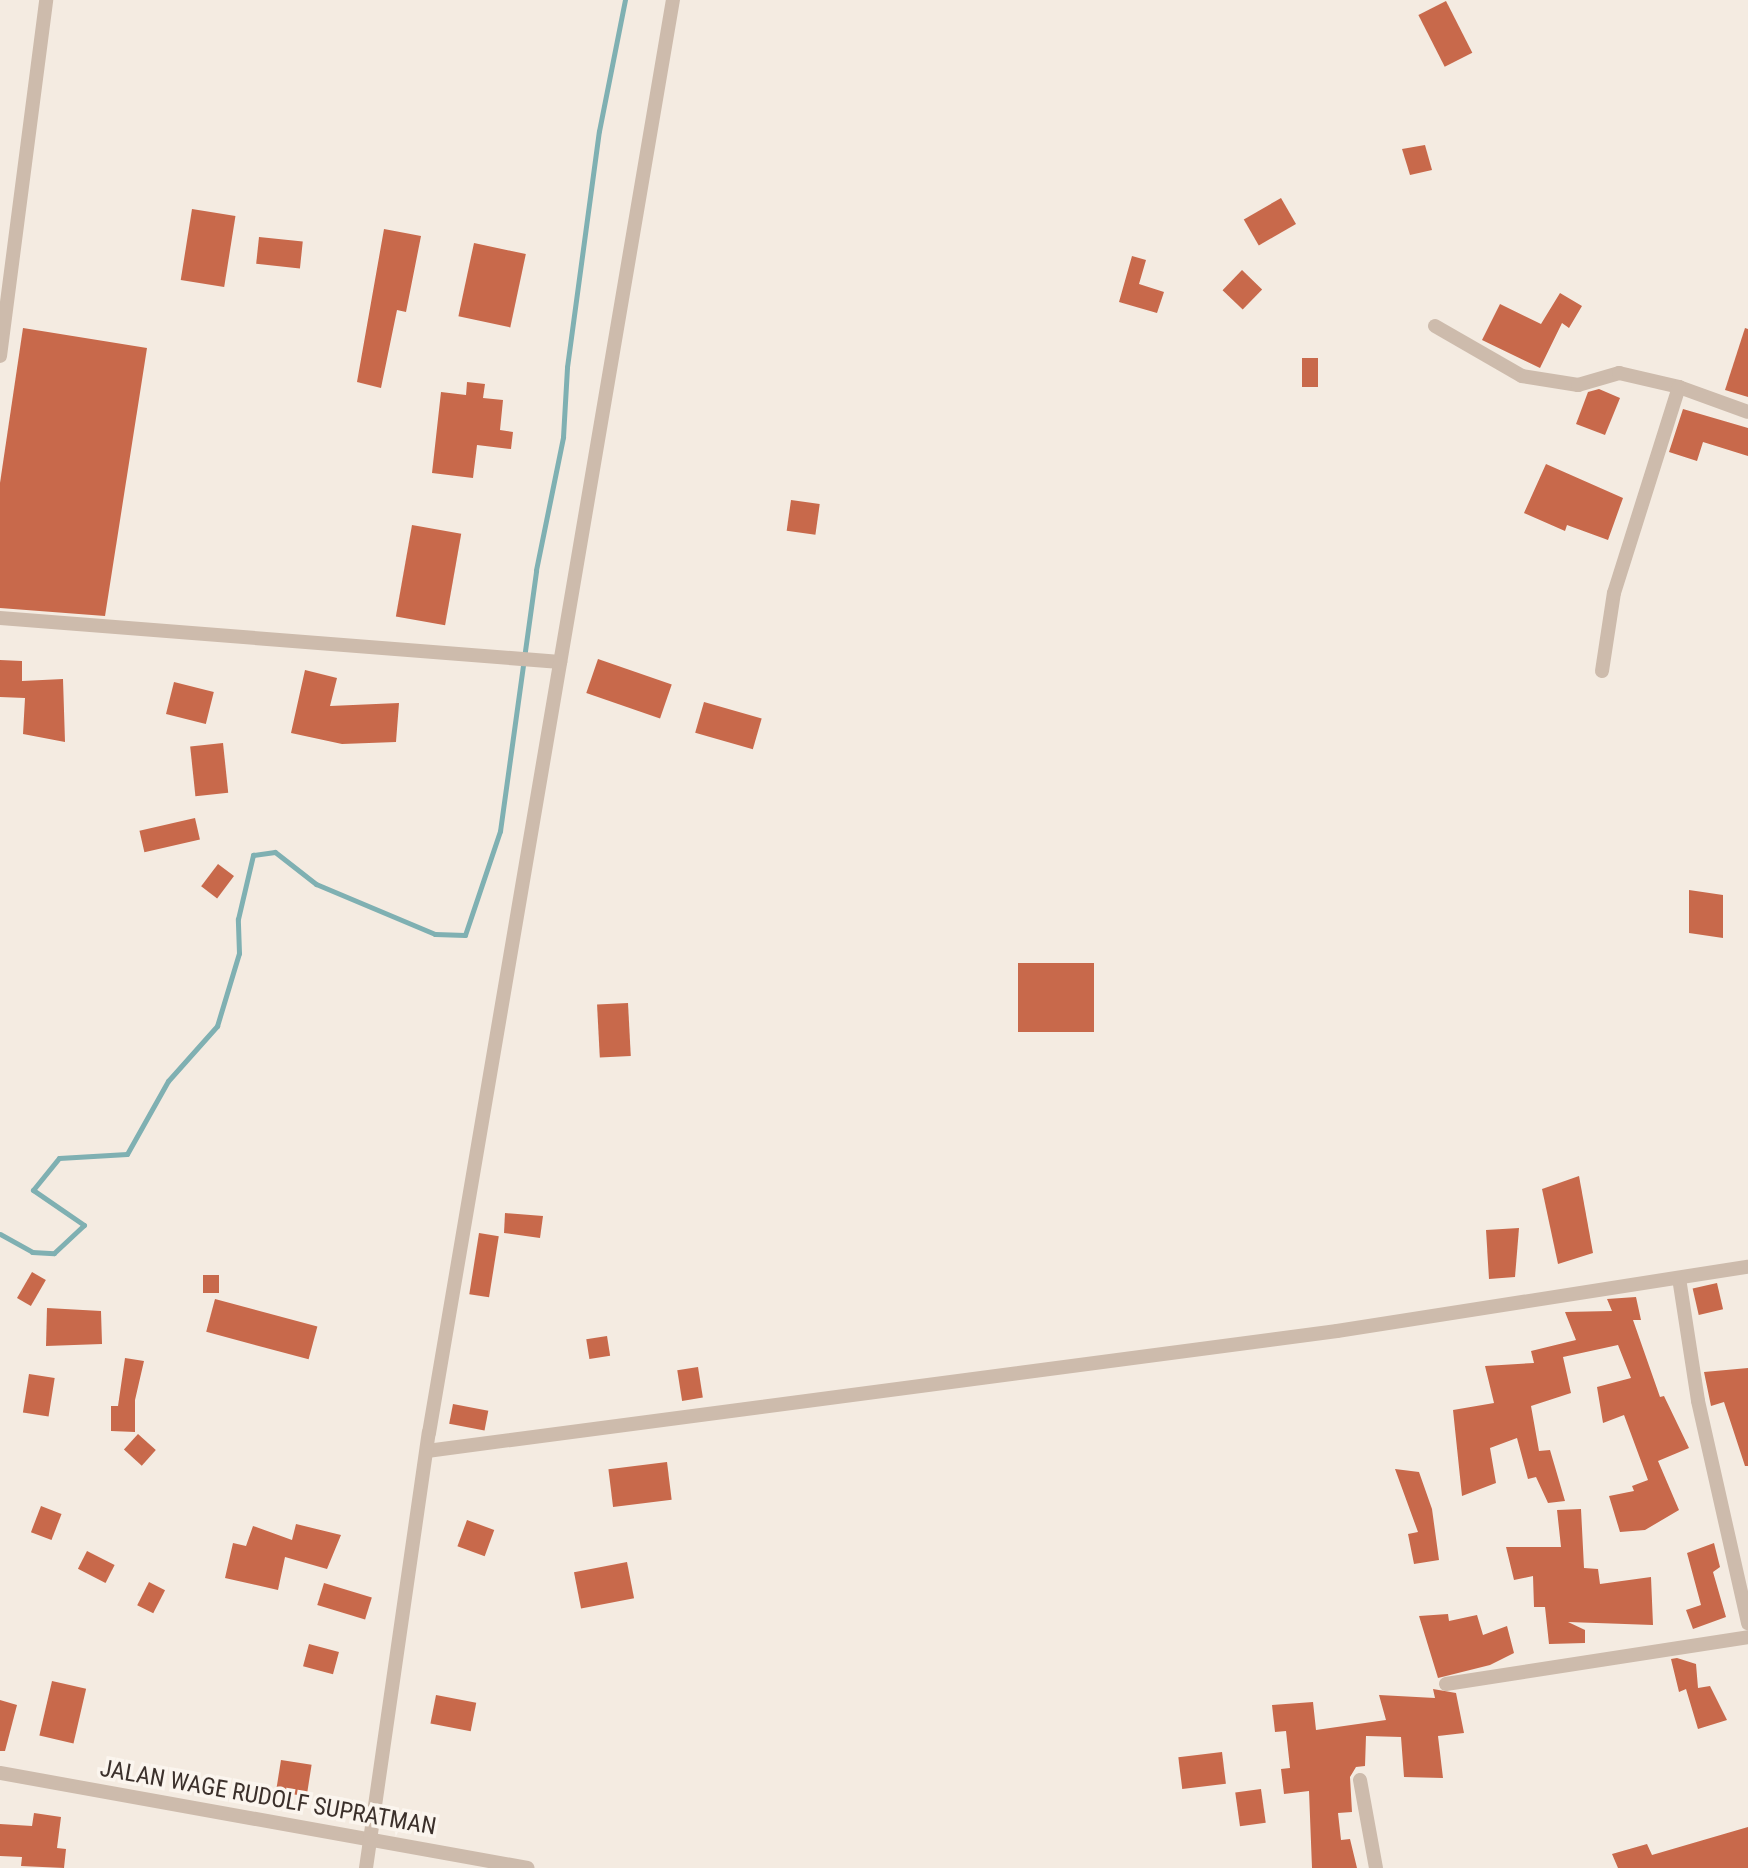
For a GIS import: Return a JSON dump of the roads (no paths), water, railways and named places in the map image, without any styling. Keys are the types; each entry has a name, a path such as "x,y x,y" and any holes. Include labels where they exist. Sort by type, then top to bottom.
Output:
{"street":[{"path":"0,356 46,0"},
{"path":"366,1868 357,1836 427,1451 673,0"},
{"path":"1435,326 1522,376 1578,385 1619,373 1679,387 1748,412"},
{"path":"1602,671 1614,593 1679,387"},
{"path":"0,618 560,662"},
{"path":"427,1451 1337,1331 1748,1267"},
{"path":"1679,1278 1698,1401 1748,1623"},
{"path":"1446,1684 1748,1637"},
{"name":"JALAN WAGE RUDOLF SUPRATMAN","path":"0,1773 528,1868"},
{"path":"1360,1780 1376,1868"}],"waterway":[{"path":"0,1234 32,1252 54,1253 84,1225 33,1190 59,1158 127,1154 168,1081 217,1026 239,953 238,919 253,855 275,852 316,884 435,934 465,935 500,831 536,570 563,437 567,367 599,131 625,0"}]}
